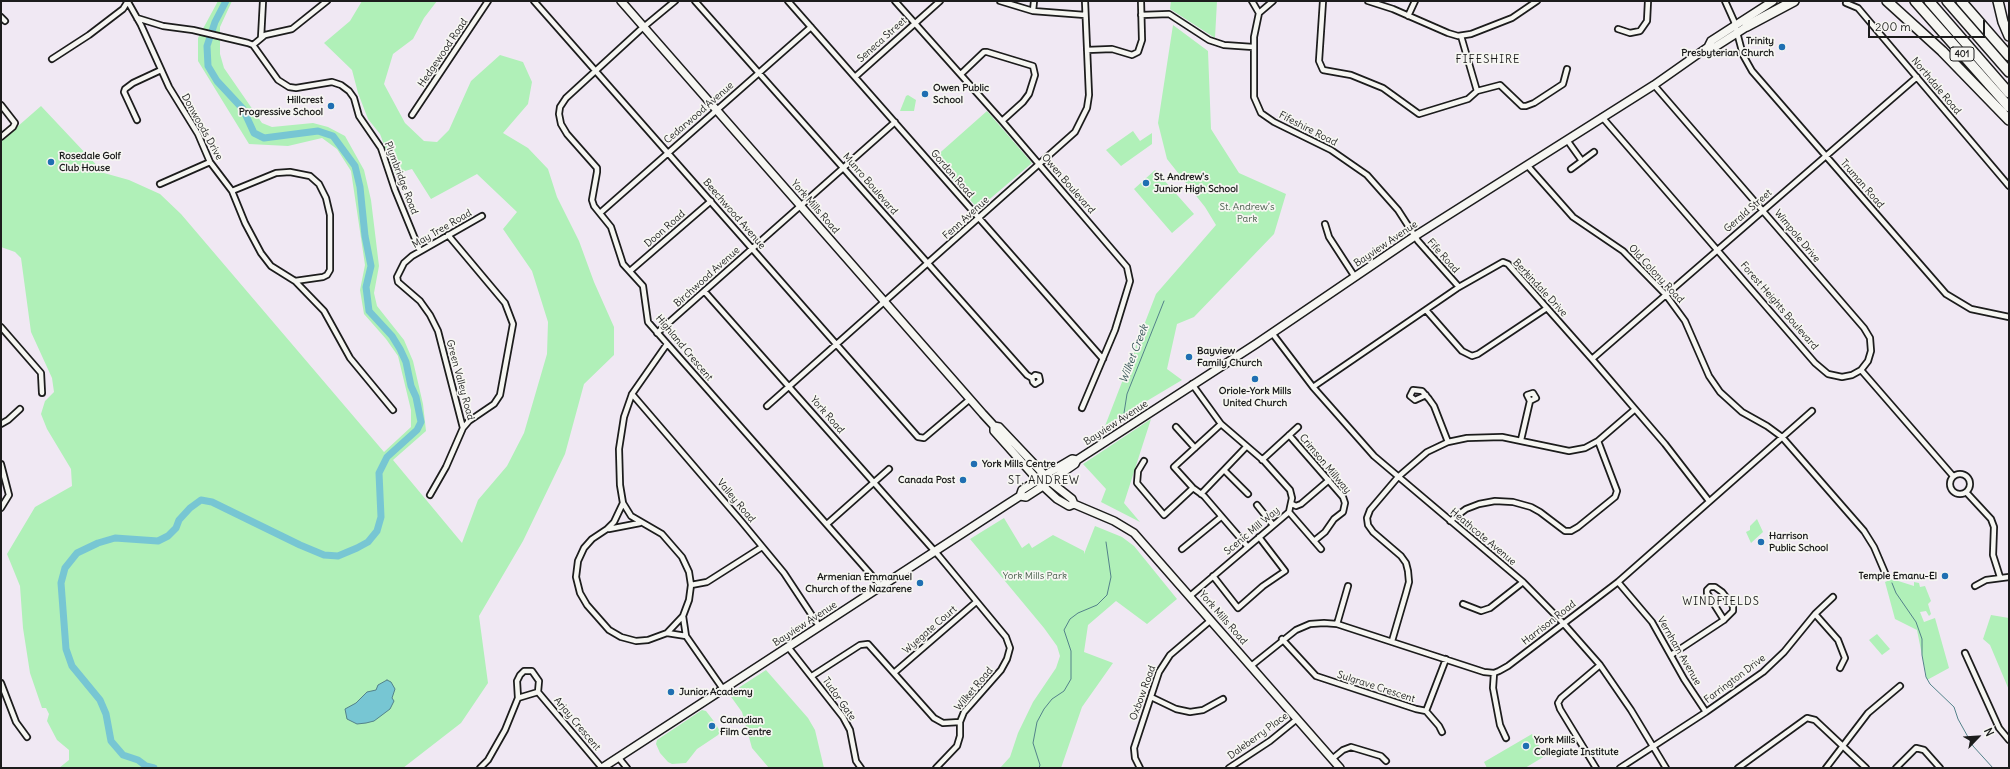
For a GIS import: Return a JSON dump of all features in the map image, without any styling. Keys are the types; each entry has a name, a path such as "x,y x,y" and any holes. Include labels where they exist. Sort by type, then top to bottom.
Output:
{"highway":[{"path":"1747,26 1794,1"},
{"path":"1887,1 1942,51 2009,120"},
{"path":"1912,1 1942,33"},
{"name":"401","path":"1915,1 2009,107"},
{"name":"401","path":"1929,1 2009,92"},
{"name":"401","path":"1946,1 2009,72"},
{"path":"1961,1 2009,56"},
{"path":"1998,1 2002,22 2009,36"}],"main road":[{"name":"York Mills Road","path":"621,1 994,426 999,427 1044,476 1072,500 1074,504 1114,521 1134,533 1332,759 1337,767"},
{"name":"Bayview Avenue","path":"1020,496 1026,497 1075,464 1077,460 1272,333 1415,236 1654,85 1708,47 1715,47 1773,1"},
{"name":"Bayview Avenue","path":"1736,29 1747,26 1786,1"},
{"name":"York Mills Road","path":"994,426 994,431 1043,486 1063,503 1069,506 1074,504"},
{"name":"Bayview Avenue","path":"602,768 1020,496 1022,490 1072,459 1077,460"}],"street":[{"path":"261,38 263,1"},
{"path":"137,18 163,26 226,38 252,45 265,35 292,30 327,1"},
{"name":"Hedgewood Road","path":"412,116 488,1"},
{"name":"Beechwood Avenue","path":"534,1 597,70 918,437 924,438 970,399"},
{"name":"Highland Crescent","path":"675,1 566,98 560,107 559,114 561,124 567,134 597,168 592,200 594,206 611,227 623,264 643,286 646,297 647,318 657,333 881,586"},
{"name":"Munro Boulevard","path":"695,1 1027,375 1032,378"},
{"name":"Gordon Road","path":"788,1 1103,359"},
{"name":"Owen Boulevard","path":"895,1 1002,121 1119,257 1128,270 1130,281 1115,330 1082,408"},
{"name":"Seneca Street","path":"855,77 940,1"},
{"path":"1000,1 1033,11 1085,15"},
{"path":"1033,11 1034,1"},
{"name":"Fenn Avenue","path":"768,406 1075,132 1083,118 1089,95 1085,1"},
{"path":"1087,50 1112,49 1128,55 1135,54 1141,44 1141,1"},
{"path":"1252,1 1259,13 1273,1"},
{"path":"1323,1 1319,61 1323,70 1358,77 1383,88 1419,114 1468,99 1477,91 1500,85 1522,106 1526,106 1534,103 1563,84 1567,68"},
{"path":"1368,1 1381,4 1448,34 1461,36 1471,34 1512,18 1537,1"},
{"path":"1408,16 1415,1"},
{"path":"1618,29 1630,33 1640,31 1647,21 1648,1"},
{"path":"1725,1 1736,29"},
{"path":"52,59 90,35 123,9 128,2"},
{"name":"Donwoods Drive","path":"128,2 161,70 198,134 210,162 232,191 245,224 261,253 271,266 295,281 324,311 350,358 393,410"},
{"name":"Northdale Road","path":"1846,3 1858,8 2009,186"},
{"name":"Fifeshire Road","path":"1259,13 1253,47 1254,97 1262,113 1274,122 1331,150 1367,176 1398,210 1415,236"},
{"path":"1142,15 1169,14 1208,40 1224,45 1253,47"},
{"path":"1,17 5,21"},
{"name":"Cedarwood Avenue","path":"600,213 811,27"},
{"name":"Truman Road","path":"1736,29 1743,55 1752,71 1946,294 1971,309 2009,317"},
{"path":"1461,36 1477,91"},
{"name":"Plymbridge Road","path":"252,45 283,85 296,88 332,82 341,85 349,91 354,98 359,116 381,148 394,190 420,251"},
{"path":"961,74 984,52 1033,66 1035,75 1030,94 1002,121"},
{"path":"137,120 124,92 125,89 133,83 161,70"},
{"name":"Gerald Street","path":"1592,359 1825,155 1917,78"},
{"name":"Wimpole Drive","path":"1654,85 1763,209 1864,328 1870,338 1871,351 1868,361 1861,370"},
{"path":"1,105 15,123 13,128 1,137"},
{"name":"Forest Heights Boulevard","path":"1602,117 1718,249 1815,363 1828,374 1842,377 1852,375 1861,370"},
{"name":"Birchwood Avenue","path":"657,333 895,122"},
{"path":"1567,140 1582,161"},
{"path":"1571,169 1594,152"},
{"path":"160,184 210,162"},
{"name":"Old Colony Road","path":"1527,165 1573,217 1623,251 1666,295 1685,321 1709,376 1720,392 1742,412 1766,426 1782,438 1864,531 1874,547 1886,575"},
{"path":"232,191 276,173 290,172 310,176 319,184 326,198 330,214 330,270 328,275 295,281"},
{"name":"Doon Road","path":"630,271 711,201"},
{"name":"May Tree Road","path":"397,277 404,263 420,251 482,216"},
{"path":"1325,224 1329,237 1355,277"},
{"path":"448,235 505,303 513,324 500,395 494,404 469,421 463,428"},
{"name":"Fife Road","path":"1415,236 1459,287"},
{"name":"Berkindale Drive","path":"1313,387 1459,287 1502,262 1508,264 1592,359 1634,410 1665,444 1709,501"},
{"name":"Green Valley Road","path":"397,277 398,282 420,301 438,330 463,428 446,467 430,495"},
{"name":"York Road","path":"705,292 790,386 935,552"},
{"path":"1426,310 1462,351 1472,356 1478,354 1546,308"},
{"path":"1,327 41,373 42,393"},
{"name":"Heathcote Avenue","path":"1272,333 1313,387 1374,456 1523,582 1563,623 1600,665 1666,768"},
{"path":"640,523 625,524 607,530 592,539 584,548 578,562 576,577 580,594 587,605 609,630 621,637 636,641 648,640 667,633 683,616 690,600 691,585 689,572 682,557 662,534 640,523 631,516 623,503 620,485 619,449 624,417 632,394 667,344"},
{"path":"1861,370 1953,476"},
{"name":"Scenic Mill Way","path":"1190,596 1247,546 1289,512 1292,504 1290,490 1262,460 1220,424 1192,384"},
{"name":"Valley Road","path":"632,394 762,547 793,587 819,626"},
{"path":"1426,395 1434,406 1448,442"},
{"path":"1522,440 1530,401"},
{"path":"1,424 8,420 20,408"},
{"path":"1392,641 1409,582 1408,571 1406,563 1401,556 1373,532 1368,525 1367,518 1370,510 1398,477 1427,452 1448,442 1483,436 1522,440 1569,451 1585,448 1598,441 1634,410"},
{"name":"Harrison Road","path":"1494,673 1508,666 1618,582 1812,411"},
{"path":"1220,424 1174,467 1201,494 1247,546"},
{"name":"Crimson Millway","path":"1262,460 1298,427"},
{"path":"1176,428 1195,448"},
{"name":"Crimson Millway","path":"1289,435 1329,480 1343,497 1345,503 1345,508 1325,532 1314,541"},
{"path":"1450,521 1466,509 1479,504 1495,501 1513,502 1531,507 1565,531 1572,531 1615,497 1617,491 1598,441"},
{"path":"1201,494 1246,447"},
{"path":"1144,461 1138,470 1137,481 1164,515 1194,488"},
{"path":"1,464 9,495 1,508"},
{"path":"827,524 890,469"},
{"path":"1225,470 1248,494"},
{"path":"1959,474 1967,478 1970,484 1966,492 1960,494 1952,491 1950,485 1953,476 1959,474"},
{"path":"1292,504 1296,506 1301,504 1329,480"},
{"path":"1966,492 1991,519 1994,527 1993,555 2000,577"},
{"path":"607,530 614,522 623,503"},
{"path":"1258,505 1273,525"},
{"path":"1289,512 1321,549"},
{"path":"1182,549 1221,517"},
{"path":"1213,576 1238,608 1263,586 1285,570 1260,537"},
{"path":"691,585 707,582 762,547"},
{"name":"Wilket Road","path":"812,676 864,643 871,645 934,718 943,723 960,722 968,707 1001,670 1010,651 1006,637 935,552"},
{"path":"1975,586 1986,580 2009,577"},
{"path":"1463,604 1481,611 1490,608 1523,582"},
{"name":"Vernham Avenue","path":"1618,582 1652,622 1684,679 1706,712"},
{"path":"1337,624 1348,586"},
{"path":"1671,655 1724,620 1733,611 1732,606 1722,592 1715,587 1710,588 1707,593 1724,620"},
{"name":"Farrington Drive","path":"1620,768 1706,712 1763,672 1784,652 1815,614 1833,597"},
{"name":"Wyegate Court","path":"895,672 976,602"},
{"path":"1815,614 1838,640 1845,658 1840,668"},
{"path":"683,616 686,636 723,689"},
{"name":"Oxbow Road","path":"1140,768 1135,758 1134,748 1159,672 1170,655 1211,620"},
{"path":"1251,666 1282,639 1303,626 1337,624 1494,673 1493,688 1500,725 1506,738"},
{"path":"667,633 686,636"},
{"name":"Sulgrave Crescent","path":"1282,639 1316,676 1416,709 1426,710 1446,659"},
{"name":"Tudor Gate","path":"788,647 840,711 847,723 856,761 861,768"},
{"path":"1965,652 1999,728 2009,740"},
{"path":"1596,768 1560,709 1558,703 1561,698 1600,665"},
{"name":"Arjay Crescent","path":"480,768 488,760 505,730 518,698 517,681 524,671 532,671 536,675 539,681 538,692 602,768"},
{"path":"1,683 16,722 27,737"},
{"path":"1826,768 1868,713 1900,686"},
{"path":"518,698 538,692"},
{"path":"1151,697 1176,709 1190,712 1202,710 1223,699"},
{"path":"1426,710 1440,726 1442,732"},
{"path":"1738,768 1807,718 1815,720 1866,768"},
{"name":"Daleberry Place","path":"1229,768 1270,741 1297,719"},
{"path":"936,768 957,746 960,736 960,722"},
{"path":"1332,759 1343,750 1351,747 1381,756 1386,761"},
{"path":"1896,768 1916,748 1924,750 1940,768"},
{"path":"618,757 627,768"}],"green space":[{"path":"218,1 232,1 220,27 220,54 224,68 262,123 272,127 313,123 328,127 345,136 364,170 371,200 379,266 374,293 377,306 404,340 413,361 423,404 426,431 393,460 462,543 478,500 507,466 524,433 547,354 548,322 532,271 503,229 517,212 477,174 431,199 412,169 395,174 380,134 368,119 358,93 352,70 324,43 350,21 362,1 437,1 424,18 413,39 393,54 384,84 405,123 424,141 437,142 449,130 471,81 500,55 523,62 532,82 528,104 503,133 528,148 548,169 557,197 579,241 594,282 614,327 614,355 584,384 565,454 523,541 479,616 488,683 461,723 403,768 59,768 69,760 69,750 57,740 47,721 49,714 46,708 42,708 30,673 23,628 20,586 7,554 35,507 72,486 71,469 47,429 41,414 45,401 54,392 52,378 31,332 21,258 15,252 1,247 1,141 41,106 104,173 129,180 160,194 181,214 384,452 411,427 411,410 398,356 386,339 364,314 360,290 365,265 351,171 337,149 322,138 288,146 249,144 198,61 198,38"},
{"path":"1171,1 1217,1 1215,38 1170,9"},
{"name":"St. Andrew’s Park","path":"1173,25 1208,51 1211,129 1239,173 1286,194 1274,234 1194,317 1177,324 1167,369 1182,380 1105,426 1156,294 1216,225 1205,207 1167,159 1158,123"},
{"path":"908,95 916,100 914,111 900,111 906,96"},
{"path":"987,111 1032,163 978,209 934,158"},
{"path":"1133,131 1140,141 1152,133 1152,144 1121,166 1106,150"},
{"path":"1155,170 1194,214 1172,233 1134,189"},
{"path":"1151,419 1124,503 1140,522 1101,502 1106,489 1083,464"},
{"name":"York Mills Park","path":"1004,518 1022,548 1029,543 1032,548 1053,535 1084,551 1084,554 1095,526 1122,537 1134,546 1177,599 1147,624 1116,601 1088,625 1084,652 1113,663 1082,707 1061,768 1000,768 1010,757 1018,733 1033,702 1056,668 1060,656 1057,646 1044,628 970,539"},
{"path":"1757,519 1763,532 1751,543 1746,532 1750,530 1750,526"},
{"path":"1892,579 1914,586 1914,582 1919,583 1920,587 1925,586 1931,601 1928,604 1931,614 1929,616 1926,611 1920,612 1924,622 1935,618 1949,668 1927,680 1917,630 1895,619 1885,582"},
{"path":"1991,615 2009,618 2009,690 1990,645 1983,639"},
{"path":"1877,634 1890,649 1882,655 1869,640"},
{"path":"766,670 808,718 815,730 824,768 769,768 752,748 742,712 729,694"},
{"path":"702,710 706,711 720,732 718,735 697,749 686,763 672,764 668,762 660,753 656,744 657,740"},
{"path":"1532,734 1545,756 1525,768 1487,768 1484,762"}],"water":[{"path":"387,680 391,682 395,689 392,698 394,701 390,709 374,721 366,723 357,724 347,719 345,709 356,703 367,692 376,690 378,685"}],"waterway":[{"path":"154,768 146,766 138,760 123,755 111,741 106,714 100,700 72,666 66,649 61,583 65,568 77,553 98,543 115,538 158,541 168,536 176,528 179,520 190,508 201,500 212,502 300,545 324,555 338,556 368,542 377,531 381,517 379,473 387,457 417,430 421,422 416,397 411,386 406,362 400,349 392,336 369,311 366,287 371,266 365,236 360,187 355,166 333,136 318,131 264,138 254,133 243,109 217,81 208,66 207,46 215,22 226,1"},
{"name":"Wilket Creek","path":"1124,413 1127,394 1164,301"},
{"name":"Wilket Creek","path":"1039,768 1040,765 1033,743 1037,722 1044,709 1052,699 1064,691 1071,679 1071,651 1064,630 1070,619 1078,613 1097,605 1107,595 1111,577 1106,542"},
{"path":"1892,583 1896,593 1916,622 1922,639 1922,655 1926,677 1930,684 1954,707 1958,719 1973,746 1993,768"}],"place":[{"name":"Trinity Presbyterian Church","path":"1782,47"},
{"name":"Owen Public School","path":"925,94"},
{"name":"Hillcrest Progressive School","path":"331,106"},
{"name":"Rosedale Golf Club House","path":"51,162"},
{"name":"St. Andrew's Junior High School","path":"1146,183"},
{"name":"Bayview Family Church","path":"1189,357"},
{"name":"Oriole-York Mills United Church","path":"1255,379"},
{"name":"York Mills Centre","path":"974,464"},
{"name":"Canada Post","path":"963,480"},
{"name":"Harrison Public School","path":"1761,542"},
{"name":"Temple Emanu-El","path":"1945,576"},
{"name":"Armenian Emmanuel Church of the Nazarene","path":"920,583"},
{"name":"Junior Academy","path":"671,692"},
{"name":"Canadian Film Centre","path":"712,726"},
{"name":"York Mills Collegiate Institute","path":"1526,746"}],"district":[{"name":"FIFESHIRE","path":"1488,60"},
{"name":"ST. ANDREW","path":"1044,481"},
{"name":"WINDFIELDS","path":"1721,602"}]}
